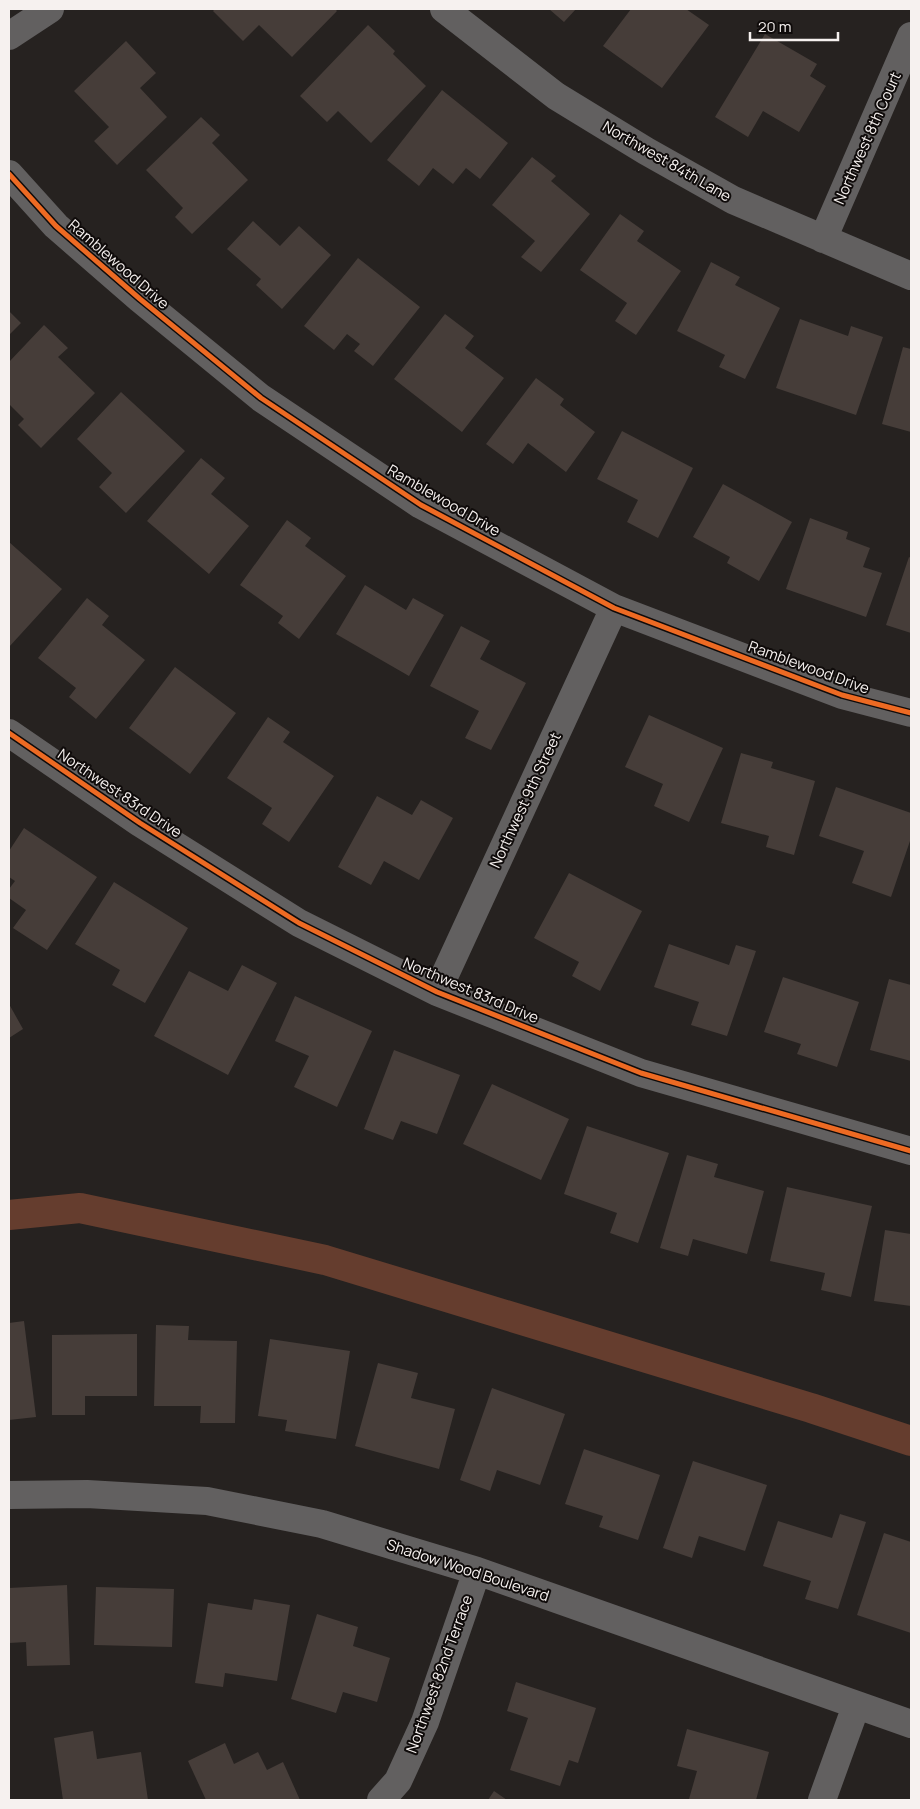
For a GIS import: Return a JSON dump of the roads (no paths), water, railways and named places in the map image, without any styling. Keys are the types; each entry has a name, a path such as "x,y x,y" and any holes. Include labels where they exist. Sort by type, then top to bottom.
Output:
{"street":[{"path":"9,36 50,9"},
{"name":"Northwest 84th Lane","path":"444,9 556,96 646,152 733,200 911,276"},
{"name":"Northwest 8th Court","path":"823,239 911,36"},
{"name":"Ramblewood Drive","path":"9,174 56,226 140,299 261,398 421,505 614,608 842,694 911,713"},
{"name":"Northwest 9th Street","path":"437,992 614,608"},
{"name":"Northwest 83rd Drive","path":"9,733 140,823 299,923 437,992 641,1073 911,1151"},
{"name":"Shadow Wood Boulevard","path":"9,1495 87,1494 207,1501 322,1524 477,1571 911,1724"},
{"name":"Northwest 82nd Terrace","path":"381,1800 398,1781 425,1722 477,1571"},
{"path":"822,1800 856,1706"}],"waterway":[{"path":"9,1215 80,1208 325,1260 811,1408 911,1441"}]}
